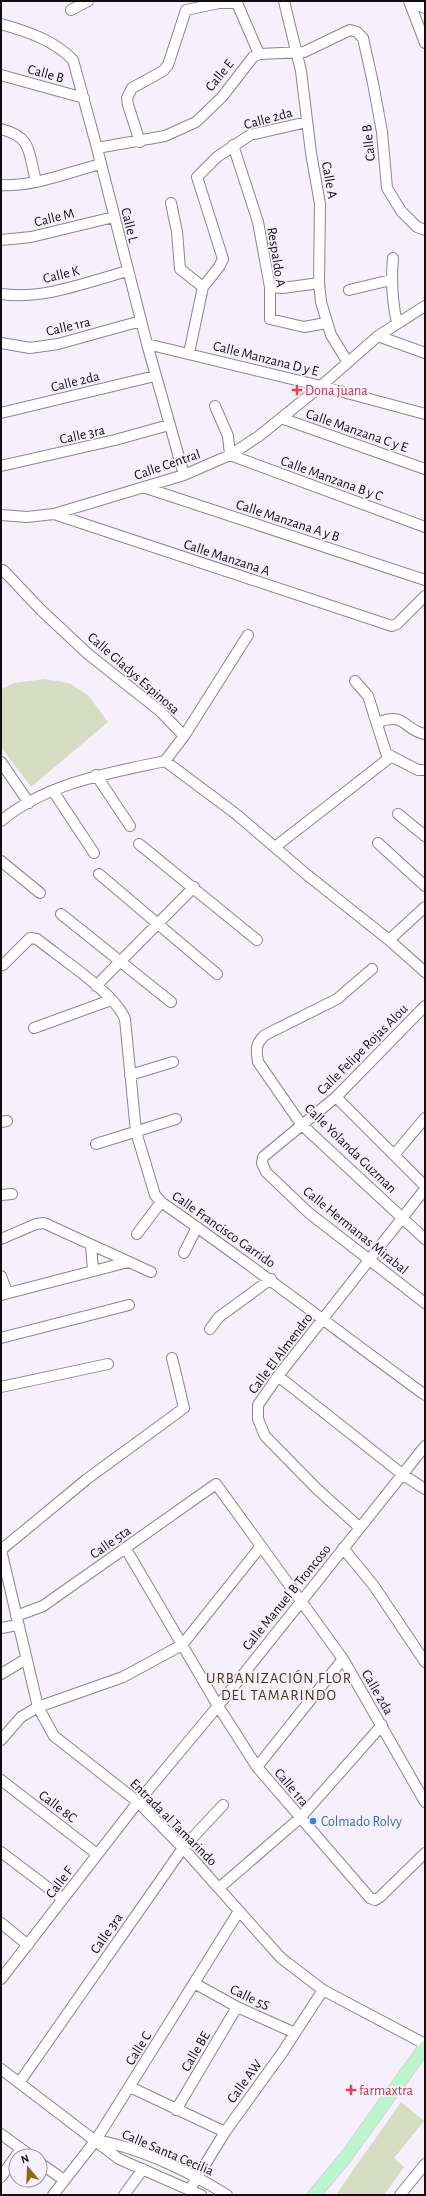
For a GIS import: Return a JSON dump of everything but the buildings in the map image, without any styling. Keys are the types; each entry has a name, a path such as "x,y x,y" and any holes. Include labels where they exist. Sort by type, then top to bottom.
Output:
{"main road":[{"path":"321,2194 425,2046"}],"street":[{"path":"71,10 88,1"},
{"name":"Calle A","path":"284,1 298,54 321,211 319,283 326,323 331,335 347,361"},
{"path":"140,142 127,98 132,88 163,71 168,65 186,10 219,2 237,2 259,54 298,54"},
{"path":"410,2 425,8"},
{"path":"410,2 425,43"},
{"name":"Calle L","path":"1,24 24,31 65,52 73,60 147,344 184,475"},
{"name":"Calle B","path":"298,54 350,30 357,32 363,38 382,132 387,188 401,211 417,227 425,230"},
{"name":"Calle E","path":"97,148 140,142 165,136 196,122 222,97 247,63 259,54"},
{"name":"Calle B","path":"1,75 84,98"},
{"name":"Calle 2da","path":"203,287 219,267 222,259 197,182 199,172 233,145 250,135 307,122"},
{"path":"1,129 19,135 26,142 36,181"},
{"name":"Respaldo A","path":"233,145 258,222 270,287 269,315 273,321 304,327 326,323"},
{"path":"1,185 36,181 100,164"},
{"path":"171,203 177,232 180,269 203,287 189,353"},
{"name":"Calle M","path":"1,240 31,237 114,217"},
{"path":"393,258 391,280 398,322"},
{"name":"Calle K","path":"1,294 15,296 46,293 128,271"},
{"path":"348,290 391,280"},
{"path":"270,287 283,288 319,283"},
{"name":"Calle Central","path":"1,515 28,517 54,514 184,475 230,455 259,436 321,386 347,361 378,336 425,306"},
{"name":"Calle 1ra","path":"1,343 30,348 58,344 141,321"},
{"path":"378,336 425,353"},
{"name":"Calle Manzana D y E","path":"147,344 321,386 425,414"},
{"name":"Calle 2da","path":"1,412 156,376"},
{"path":"215,406 228,436 230,455"},
{"name":"Calle Manzana C y E","path":"281,418 425,469"},
{"name":"Calle 3ra","path":"1,466 169,426"},
{"name":"Calle Manzana B y C","path":"230,455 425,527"},
{"name":"Calle Manzana A y B","path":"143,487 425,580"},
{"name":"Calle Manzana A","path":"54,514 392,626 397,624 425,596"},
{"name":"Calle Gladys Espinosa","path":"3,570 40,610 88,654 160,711 184,736"},
{"path":"1,820 12,811 53,791 96,775 165,761 184,736 248,635"},
{"path":"276,847 388,759 368,696 354,681"},
{"path":"377,723 389,718 396,718 425,734"},
{"path":"387,754 418,770 425,770"},
{"path":"165,761 276,847 306,874 389,940 425,972"},
{"path":"1,762 28,803"},
{"path":"96,775 130,826"},
{"path":"53,791 94,853"},
{"path":"398,814 425,836"},
{"path":"378,843 425,886"},
{"path":"139,844 257,940"},
{"path":"1,861 40,893"},
{"path":"99,874 217,974"},
{"path":"96,986 194,888"},
{"path":"389,940 425,907"},
{"path":"61,914 170,1002"},
{"name":"Calle Francisco Garrido","path":"3,965 30,938 34,938 96,986 121,1009 125,1019 136,1132 155,1195 161,1202 271,1279 322,1320 425,1395"},
{"name":"Calle Yolanda Guzman","path":"372,969 336,999 276,1029 258,1042 256,1050 258,1062 301,1124 425,1239"},
{"path":"34,1028 111,1000"},
{"name":"Calle Felipe Rojas Alou","path":"263,1157 301,1124 336,1097 425,1006"},
{"path":"130,1075 173,1062"},
{"path":"336,1097 425,1186"},
{"path":"394,1155 425,1118"},
{"path":"96,1144 176,1120"},
{"name":"Calle Hermanas Mirabal","path":"263,1157 262,1163 266,1172 304,1208 425,1303"},
{"name":"Calle El Almendro","path":"359,1527 317,1489 265,1436 258,1419 258,1405 278,1376 425,1189"},
{"path":"1,1195 12,1194"},
{"path":"137,1234 161,1202"},
{"path":"1,1239 36,1224 44,1223 151,1272"},
{"path":"184,1253 197,1227"},
{"path":"91,1244 93,1271"},
{"path":"1,1276 4,1293 128,1262"},
{"path":"210,1329 219,1317 271,1279"},
{"path":"1,1338 128,1306"},
{"path":"1,1550 86,1479 184,1408 172,1358"},
{"path":"1,1387 108,1364"},
{"path":"278,1376 402,1474 425,1489"},
{"name":"Calle Manuel B Troncoso","path":"138,1802 218,1706 425,1446"},
{"name":"Calle 2da","path":"216,1484 343,1659 425,1802"},
{"name":"Calle 5ta","path":"1,1628 43,1606 126,1549 216,1484"},
{"path":"1,1740 21,1717 38,1707 123,1677 182,1645 261,1546"},
{"path":"343,1548 374,1586 425,1662"},
{"name":"Calle 1ra","path":"126,1549 218,1706 257,1767 370,1898 375,1900 380,1897 425,1853"},
{"name":"Entrada al Tamarindo","path":"1,1550 38,1707 54,1736 138,1802 183,1848 281,1958 323,1990 425,2046"},
{"path":"1,1674 26,1659"},
{"path":"257,1767 343,1659"},
{"path":"219,1888 300,1818 382,1725"},
{"name":"Calle 8C","path":"1,1780 97,1854"},
{"name":"Calle F","path":"1,1979 138,1802"},
{"name":"Calle 3ra","path":"19,2083 183,1848 223,1805"},
{"path":"1,1852 63,1899"},
{"name":"Calle C","path":"53,2195 96,2140 239,1911"},
{"path":"1,1923 28,1945"},
{"name":"Calle 5S","path":"194,1983 237,2007 295,2033"},
{"name":"Calle AW","path":"196,2193 198,2177 225,2132 295,2033 323,1990"},
{"name":"Calle BE","path":"176,2110 237,2007"},
{"name":"Calle Santa Cecilia","path":"1,2069 119,2159 196,2193"},
{"path":"130,2087 225,2132"},
{"path":"1,2134 21,2148"},
{"name":"Calle Santa Cecilia","path":"96,2140 116,2144 198,2177 227,2195"},
{"path":"400,2195 425,2164"},
{"path":"1,2177 8,2167"},
{"path":"48,2169 64,2180"},
{"path":"124,2195 143,2169"}],"green space":[{"path":"45,679 69,683 88,695 108,722 31,787 1,747 1,689 14,683"},
{"path":"401,2102 424,2121 394,2158 404,2167 384,2195 340,2195 337,2193"}],"place":[{"name":"Dona juana","path":"297,390"},
{"name":"Colmado Rolvy","path":"313,1821"},
{"name":"farmaxtra","path":"351,2090"}],"district":[{"name":"URBANIZACIÓN FLOR DEL TAMARINDO","path":"279,1686"}]}
